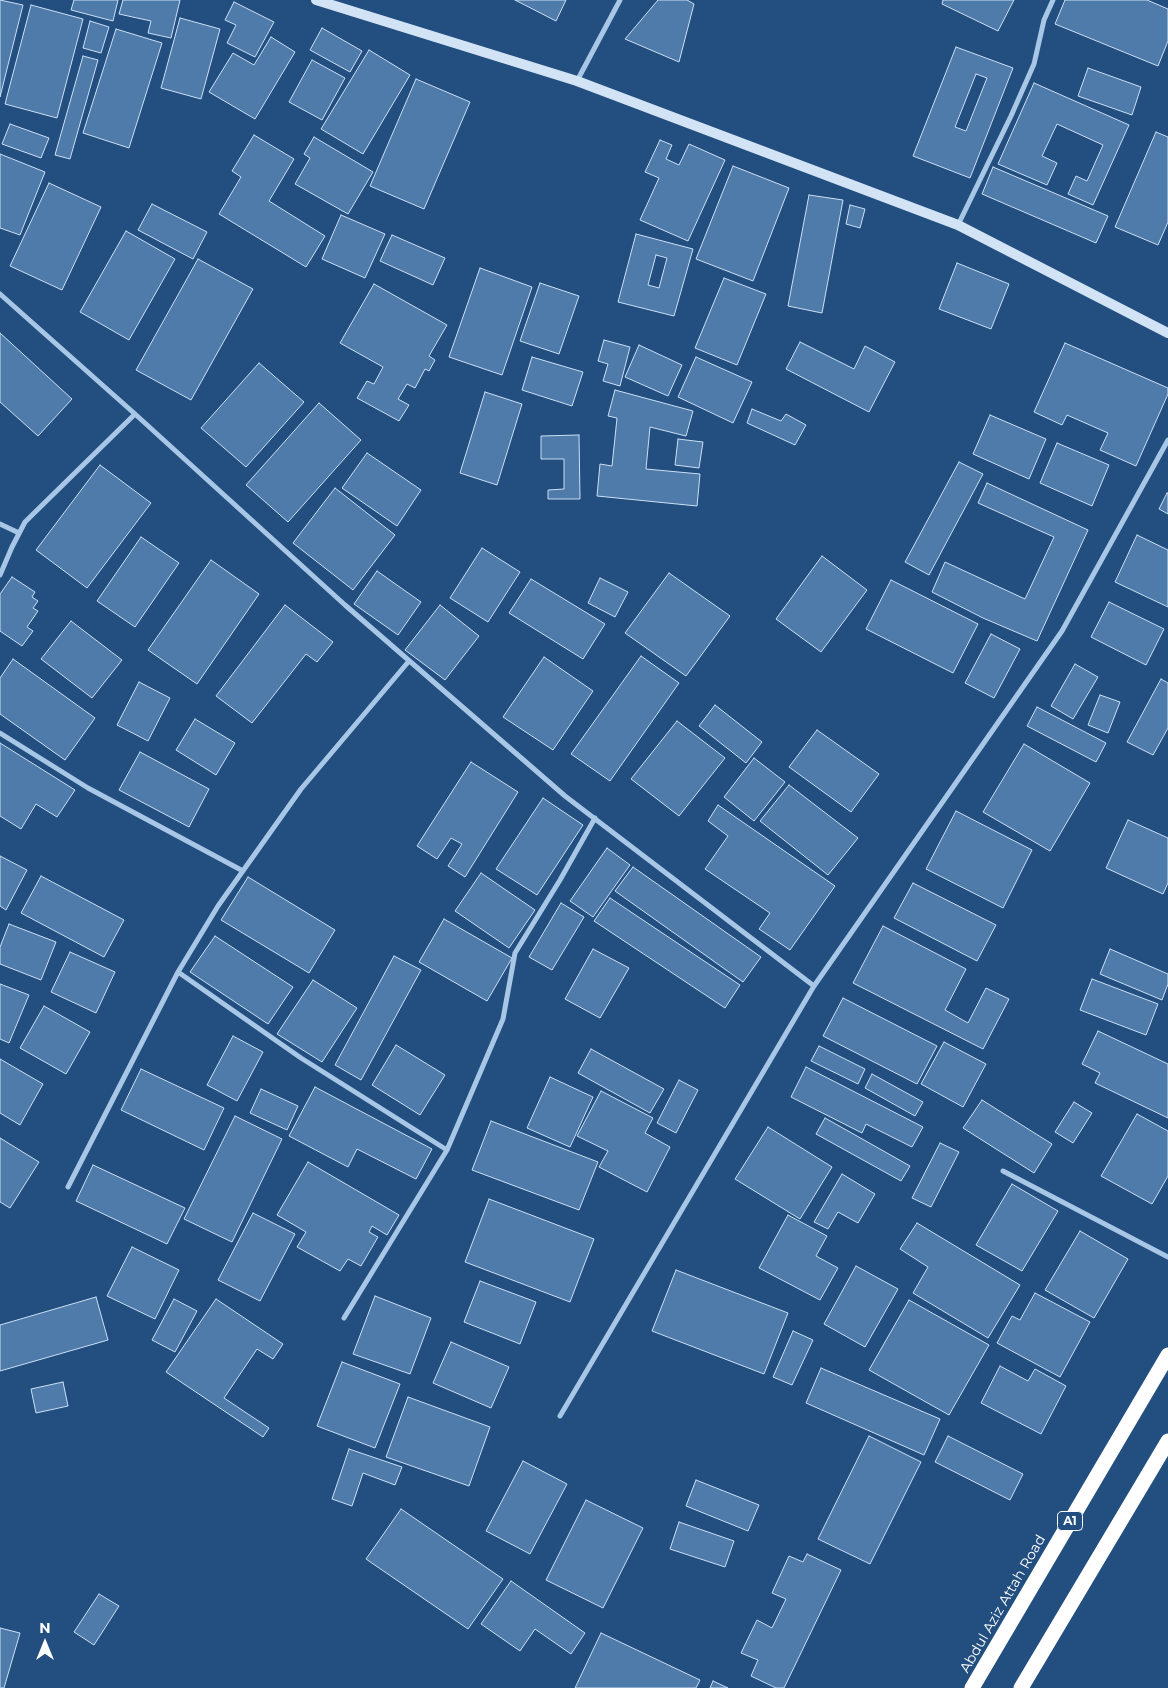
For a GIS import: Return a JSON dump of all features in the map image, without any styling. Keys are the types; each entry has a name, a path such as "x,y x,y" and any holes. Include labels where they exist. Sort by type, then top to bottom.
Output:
{"highway":[{"name":"Abdul Aziz Attah Road","path":"972,1688 1168,1355"},
{"path":"1021,1688 1168,1441"}],"street":[{"path":"316,0 577,81 958,225 1168,333"},
{"path":"577,81 620,0"},
{"path":"958,225 1034,64 1044,20 1053,0"},
{"path":"0,294 338,599 565,796 814,986"},
{"path":"0,576 25,522 135,414"},
{"path":"560,1416 814,986 1062,631 1168,440"},
{"path":"0,524 19,534"},
{"path":"68,1187 178,972 218,906 301,789 409,661"},
{"path":"0,733 88,788 243,871"},
{"path":"344,1318 447,1150 503,1019 515,953 595,818"},
{"path":"178,972 301,1058 447,1150"},
{"path":"1004,1171 1168,1257"}],"building":[{"path":"0,0 23,5 0,97"},
{"path":"74,0 118,0 113,21 71,10"},
{"path":"123,0 180,0 171,38 148,33 151,21 119,14"},
{"path":"515,0 566,0 556,21"},
{"path":"658,0 687,0 694,4 679,62 625,39"},
{"path":"943,0 1014,0 998,31 942,4"},
{"path":"1065,0 1147,0 1168,9 1168,41 1158,66 1055,24"},
{"path":"234,2 274,22 255,57 227,43 236,25 225,20"},
{"path":"31,5 83,19 57,118 5,104"},
{"path":"180,18 220,29 201,99 161,88"},
{"path":"90,21 109,27 101,53 83,48"},
{"path":"322,28 362,51 350,72 310,50"},
{"path":"116,29 162,43 129,148 83,133"},
{"path":"271,37 295,52 255,119 209,92 233,53 254,65"},
{"path":"956,47 1013,68 970,178 913,156","holes":["976,74 987,78 966,131 955,127"]},
{"path":"369,50 410,75 363,154 321,129"},
{"path":"83,56 98,60 70,159 55,155"},
{"path":"312,60 345,78 322,120 289,102"},
{"path":"1088,68 1141,87 1132,115 1078,96"},
{"path":"416,79 470,102 424,209 370,186"},
{"path":"1034,83 1129,125 1093,205 1068,194 1076,176 1087,181 1103,145 1057,124 1042,156 1057,163 1047,185 998,164"},
{"path":"10,124 49,138 41,158 2,144"},
{"path":"1156,132 1168,137 1168,222 1158,245 1115,227"},
{"path":"254,135 294,159 269,201 325,236 306,267 219,214 241,177 232,171"},
{"path":"314,137 373,172 348,214 295,184 310,158 304,154"},
{"path":"660,140 672,145 666,159 679,165 689,144 725,160 688,241 640,220 659,178 645,172"},
{"path":"0,154 45,172 20,235 0,228"},
{"path":"733,166 789,188 753,281 696,259"},
{"path":"993,167 1108,216 1096,243 982,194"},
{"path":"49,183 101,207 62,290 10,266"},
{"path":"809,195 843,200 822,313 788,306"},
{"path":"152,204 207,232 193,259 138,230"},
{"path":"850,205 865,209 860,228 846,224"},
{"path":"341,215 385,234 365,278 322,259"},
{"path":"126,231 175,259 129,340 80,312"},
{"path":"636,234 693,249 674,316 618,302","holes":["656,255 667,258 659,288 648,285"]},
{"path":"392,235 445,258 433,285 380,261"},
{"path":"198,259 253,289 191,400 136,370"},
{"path":"957,263 1009,284 991,329 939,309"},
{"path":"480,268 532,287 502,375 449,357"},
{"path":"724,278 766,294 737,365 695,348"},
{"path":"540,283 579,296 559,354 520,341"},
{"path":"374,284 447,325 429,356 435,360 429,371 425,369 415,388 407,384 398,399 409,405 399,421 357,398 367,381 374,384 383,367 340,343"},
{"path":"0,333 72,399 38,436 0,402"},
{"path":"604,340 630,347 620,386 603,381 608,364 598,361"},
{"path":"800,342 854,369 865,346 895,362 869,412 786,369"},
{"path":"1065,343 1168,388 1168,394 1136,466 1100,450 1108,433 1067,415 1062,425 1034,412"},
{"path":"639,345 682,365 668,396 625,377"},
{"path":"532,357 583,372 572,406 522,390"},
{"path":"696,357 752,382 733,423 678,397"},
{"path":"259,363 304,402 246,467 201,428"},
{"path":"615,390 693,411 686,436 650,427 646,469 700,474 697,506 597,496 600,464 612,466 617,418 608,416"},
{"path":"485,392 522,404 497,485 460,473"},
{"path":"319,403 361,440 288,522 246,485"},
{"path":"752,409 781,421 786,414 806,425 795,445 747,423"},
{"path":"990,415 1046,439 1029,479 973,454"},
{"path":"579,435 580,499 548,499 548,490 564,489 564,459 541,459 541,436"},
{"path":"678,439 703,442 699,468 675,465"},
{"path":"1057,443 1109,465 1092,506 1040,483"},
{"path":"367,453 421,490 397,526 342,488"},
{"path":"959,462 983,474 929,575 905,562"},
{"path":"100,465 151,503 87,588 36,550"},
{"path":"987,483 1088,530 1037,641 983,618 932,592 945,562 1025,599 1054,537 978,503"},
{"path":"335,488 395,535 353,590 293,543"},
{"path":"1168,493 1168,514 1159,509"},
{"path":"1137,535 1168,550 1168,607 1115,582"},
{"path":"141,537 179,563 135,627 97,601"},
{"path":"482,548 520,572 488,622 450,598"},
{"path":"822,556 867,590 821,652 776,619"},
{"path":"211,560 259,594 197,684 148,650"},
{"path":"377,571 421,602 398,635 354,604"},
{"path":"669,573 730,616 686,676 625,633"},
{"path":"12,577 35,592 32,597 38,601 33,608 38,611 27,627 33,631 22,646 0,631 0,594"},
{"path":"600,578 628,592 615,617 588,603"},
{"path":"531,579 605,624 583,659 509,613"},
{"path":"891,580 978,624 953,673 866,629"},
{"path":"1109,602 1164,629 1146,665 1091,637"},
{"path":"285,605 333,642 317,662 306,654 252,723 216,696"},
{"path":"440,605 479,636 445,680 405,650"},
{"path":"71,621 122,660 92,698 41,659"},
{"path":"991,634 1020,649 994,698 965,683"},
{"path":"641,656 679,683 610,781 571,754"},
{"path":"544,657 593,691 553,750 503,717"},
{"path":"13,659 95,718 65,760 0,714 0,678"},
{"path":"1075,664 1098,677 1073,719 1051,706"},
{"path":"1161,679 1168,683 1168,728 1153,755 1127,742"},
{"path":"139,682 170,698 148,741 117,725"},
{"path":"1100,695 1120,702 1108,733 1088,725"},
{"path":"715,705 762,742 746,763 699,726"},
{"path":"1037,707 1106,743 1096,762 1027,726"},
{"path":"195,719 235,743 216,775 176,750"},
{"path":"677,721 725,758 679,816 631,779"},
{"path":"817,730 879,774 851,812 789,767"},
{"path":"0,743 75,790 57,817 36,804 21,829 0,816"},
{"path":"1024,744 1090,783 1050,851 983,812"},
{"path":"140,752 209,789 189,827 119,790"},
{"path":"754,758 785,782 754,821 724,797"},
{"path":"471,762 518,792 465,877 448,866 462,844 451,838 437,859 417,846"},
{"path":"789,785 858,838 828,875 760,821"},
{"path":"543,798 583,825 537,895 496,869"},
{"path":"718,805 835,886 790,950 759,929 770,913 705,869 728,836 708,821"},
{"path":"956,811 1032,850 1003,908 926,869"},
{"path":"1128,820 1168,838 1168,883 1163,894 1106,868"},
{"path":"607,848 630,865 593,917 570,901"},
{"path":"0,856 27,870 6,910 0,906"},
{"path":"633,867 761,957 743,982 615,891"},
{"path":"481,873 535,910 509,948 455,911"},
{"path":"41,876 124,920 104,957 21,913"},
{"path":"248,877 335,930 309,973 221,920"},
{"path":"913,883 996,925 977,961 894,918"},
{"path":"610,898 740,985 725,1008 594,921"},
{"path":"561,903 584,917 552,970 529,957"},
{"path":"444,919 512,958 487,1001 419,962"},
{"path":"9,924 56,942 41,980 0,964 0,947"},
{"path":"883,926 966,969 945,1010 968,1023 986,988 1009,999 983,1049 853,983"},
{"path":"215,936 293,987 268,1024 190,972"},
{"path":"593,949 629,968 600,1018 565,999"},
{"path":"1110,949 1168,974 1168,984 1162,1000 1100,974"},
{"path":"70,952 115,972 96,1013 51,992"},
{"path":"394,956 421,970 361,1080 335,1065"},
{"path":"1092,979 1158,1004 1146,1035 1080,1010"},
{"path":"313,980 357,1008 322,1062 277,1034"},
{"path":"0,984 29,995 9,1043 0,1039"},
{"path":"843,998 937,1046 917,1084 823,1036"},
{"path":"44,1006 90,1032 66,1074 20,1048"},
{"path":"1098,1031 1168,1064 1168,1118 1095,1083 1100,1073 1082,1064"},
{"path":"233,1036 263,1052 237,1101 207,1085"},
{"path":"944,1042 986,1064 963,1107 921,1084"},
{"path":"396,1045 445,1075 420,1115 372,1085"},
{"path":"819,1046 865,1069 858,1084 811,1061"},
{"path":"591,1049 664,1089 650,1113 578,1073"},
{"path":"0,1059 43,1084 20,1125 0,1113"},
{"path":"806,1067 923,1127 912,1147 866,1124 862,1133 791,1097"},
{"path":"141,1069 224,1108 204,1150 121,1110"},
{"path":"872,1074 923,1102 915,1116 865,1088"},
{"path":"550,1077 593,1097 570,1147 527,1128"},
{"path":"679,1080 698,1090 676,1133 657,1123"},
{"path":"315,1087 432,1149 416,1179 357,1149 348,1167 289,1136"},
{"path":"261,1089 298,1106 287,1130 250,1113"},
{"path":"601,1091 653,1118 645,1133 670,1147 647,1192 599,1167 608,1151 577,1136"},
{"path":"982,1100 1052,1144 1034,1173 963,1128"},
{"path":"1074,1102 1092,1113 1073,1143 1055,1132"},
{"path":"1137,1114 1168,1131 1168,1176 1152,1204 1101,1176"},
{"path":"235,1116 282,1139 232,1242 184,1219"},
{"path":"825,1118 910,1166 901,1181 816,1134"},
{"path":"491,1121 598,1162 579,1210 472,1170"},
{"path":"768,1127 832,1167 800,1219 735,1179"},
{"path":"0,1138 39,1162 10,1208 0,1202"},
{"path":"940,1143 959,1152 931,1207 912,1198"},
{"path":"308,1162 399,1215 387,1235 372,1226 369,1232 378,1237 361,1266 348,1259 340,1271 297,1247 306,1232 277,1215"},
{"path":"93,1165 185,1208 167,1244 76,1201"},
{"path":"842,1174 875,1194 858,1223 838,1212 828,1229 814,1222"},
{"path":"1012,1184 1058,1211 1022,1271 976,1245"},
{"path":"489,1199 594,1239 570,1302 465,1262"},
{"path":"253,1213 295,1234 260,1301 218,1280"},
{"path":"788,1215 827,1236 816,1256 838,1268 820,1300 759,1268"},
{"path":"917,1223 1020,1285 988,1338 913,1293 928,1267 900,1249"},
{"path":"1080,1231 1128,1259 1094,1318 1045,1290"},
{"path":"132,1247 179,1270 155,1319 107,1296"},
{"path":"856,1266 898,1289 865,1347 824,1324"},
{"path":"676,1270 788,1313 764,1374 652,1331"},
{"path":"480,1281 536,1302 520,1344 464,1322"},
{"path":"1035,1293 1090,1322 1060,1377 997,1343 1012,1316 1020,1320"},
{"path":"375,1296 431,1318 410,1374 353,1354"},
{"path":"96,1297 108,1340 0,1371 0,1325"},
{"path":"174,1299 197,1311 175,1352 152,1340"},
{"path":"216,1299 283,1344 273,1359 257,1349 224,1398 269,1428 263,1437 166,1372"},
{"path":"909,1300 989,1345 949,1415 869,1370"},
{"path":"793,1331 813,1340 792,1385 773,1377"},
{"path":"451,1342 509,1367 491,1408 433,1383"},
{"path":"342,1362 400,1384 375,1448 317,1426"},
{"path":"1000,1366 1028,1381 1035,1369 1066,1386 1041,1434 981,1403"},
{"path":"821,1368 940,1419 924,1455 806,1403"},
{"path":"63,1382 68,1406 36,1413 31,1389"},
{"path":"408,1397 490,1427 469,1486 386,1457"},
{"path":"869,1436 921,1462 870,1564 818,1539"},
{"path":"948,1436 1023,1474 1010,1500 935,1462"},
{"path":"349,1449 402,1467 395,1485 363,1473 352,1506 332,1499"},
{"path":"523,1461 567,1484 530,1554 486,1531"},
{"path":"696,1480 759,1505 748,1531 686,1506"},
{"path":"586,1500 643,1528 603,1608 546,1580"},
{"path":"401,1509 503,1579 468,1629 366,1559"},
{"path":"679,1522 734,1541 725,1567 670,1549"},
{"path":"807,1554 841,1570 784,1688 776,1688 751,1676 758,1660 741,1653 757,1620 772,1628 786,1599 772,1593 789,1556 803,1562"},
{"path":"511,1581 585,1633 571,1654 535,1629 520,1651 481,1624"},
{"path":"99,1594 119,1606 94,1645 74,1632"},
{"path":"0,1628 20,1633 4,1688 0,1688"},
{"path":"601,1633 700,1680 696,1688 575,1688"},
{"path":"713,1681 728,1688 710,1688"}]}
